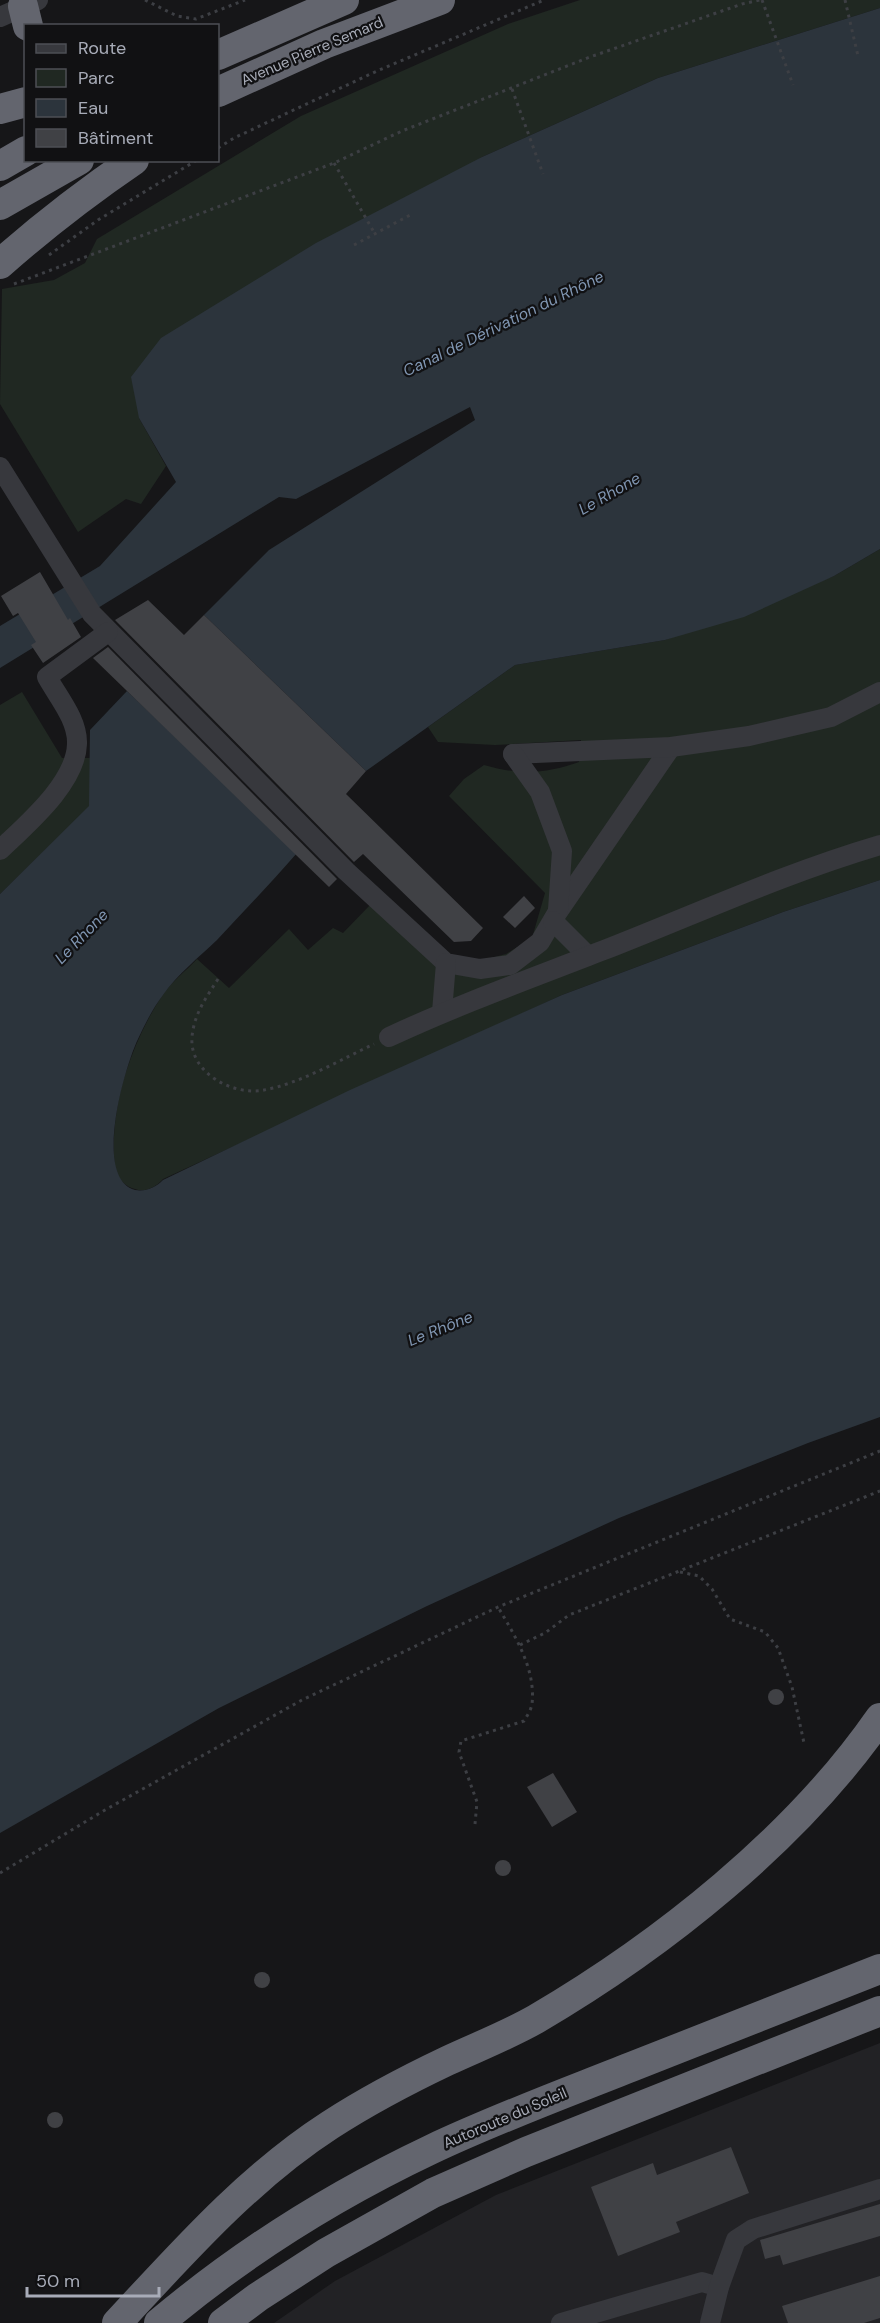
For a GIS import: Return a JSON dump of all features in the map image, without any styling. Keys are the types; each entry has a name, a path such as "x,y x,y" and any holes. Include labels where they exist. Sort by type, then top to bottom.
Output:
{"highway":[{"path":"219,55 344,0"},
{"name":"Avenue Pierre Semard","path":"219,92 324,44 440,0"},
{"path":"219,112 228,107 246,78"},
{"path":"0,109 24,103"},
{"path":"0,166 24,152"},
{"path":"0,205 75,162"},
{"path":"6,274 40,228 131,162"},
{"path":"117,2323 231,2204 289,2155 329,2126 384,2093 536,2019 619,1965 693,1910 740,1871 801,1812 829,1782 880,1718"},
{"name":"Autoroute du Soleil","path":"159,2323 276,2236 368,2181 429,2150 511,2114 880,1969"},
{"path":"223,2323 326,2253 433,2193 526,2152 880,2011"}],"street":[{"path":"0,467 92,614 108,633 346,871 446,963 480,969 510,965 540,942 671,747"},
{"path":"0,850 56,793 72,768 77,743 71,719 47,677 108,633"},
{"path":"588,956 555,917 562,851 540,792 513,754 671,747 749,736 831,717 880,692"},
{"path":"389,1037 442,1012 816,865 880,845"},
{"path":"442,1012 446,963"},
{"path":"510,965 514,984"},
{"path":"710,2323 719,2287 736,2240 753,2229 880,2189"},
{"path":"561,2323 603,2317 702,2282 719,2287"}],"path":[{"path":"145,0 177,16 195,19 245,0"},
{"path":"219,147 234,138 377,71 544,0"},
{"path":"6,274 334,163 402,131 590,57 742,4 761,0 793,85"},
{"path":"845,0 858,56"},
{"path":"512,89 543,174"},
{"path":"99,220 194,162"},
{"path":"334,163 375,234"},
{"path":"354,245 412,214"},
{"path":"218,979 198,1010 192,1040 198,1062 214,1079 238,1091 264,1090 304,1077 389,1037"},
{"path":"0,1873 105,1810 302,1700 498,1607 880,1451"},
{"path":"520,1646 545,1633 569,1615 880,1491"},
{"path":"679,1572 699,1576 712,1588 730,1619 765,1632 778,1648 792,1687 804,1743"},
{"path":"475,1824 477,1802 459,1752 461,1742 524,1721 532,1706 531,1676 520,1646 498,1607"}],"shaded area":[{"path":"880,2043 880,2323 274,2323 335,2281 496,2195"}],"green space":[{"path":"580,0 880,0 880,8 658,78 482,157 139,418 166,466 141,504 126,499 78,532 0,404 2,289 54,280 85,263 97,239 301,116 508,24"},
{"path":"880,549 880,880 783,912 562,995 163,1179 150,1188 135,1189 121,1180 114,1161 115,1123 122,1085 136,1044 162,996 197,959 229,988 289,929 308,950 333,928 343,933 371,904 427,958 479,961 506,954 532,938 545,893 449,796 464,779 484,765 532,772 555,769 579,762 581,740 495,745 438,742 428,727 515,665 665,640 834,576"},
{"path":"22,692 62,758 90,758 90,806 0,894 0,705"}],"water":[{"path":"880,8 880,549 834,576 744,617 665,640 515,665 366,771 204,615 269,550 475,420 470,407 296,499 279,497 0,668 0,626 100,566 176,482 139,418 131,377 161,338 316,243 482,157 658,78"},
{"path":"127,691 297,853 217,940 175,980 149,1016 126,1072 120,1095 114,1144 116,1165 122,1181 135,1190 157,1185 163,1180 350,1090 562,995 783,912 880,880 880,1417 619,1518 427,1606 219,1708 0,1833 0,894 89,806 90,730"}],"building":[{"path":"40,572 68,620 70,618 81,637 43,663 31,645 36,642 18,613 13,616 1,596"},
{"path":"148,600 184,635 204,615 366,771 346,794 483,928 471,941 454,942 363,854 354,862 115,620"},
{"path":"108,647 337,879 329,887 93,658"},
{"path":"524,896 535,908 515,928 503,917"},
{"path":"776,1689 782,1691 784,1697 782,1703 776,1705 770,1703 768,1697 770,1691"},
{"path":"553,1773 577,1812 552,1827 527,1787"},
{"path":"503,1860 509,1862 511,1868 509,1874 503,1876 497,1874 495,1868 497,1862"},
{"path":"262,1972 270,1980 262,1988 254,1980"},
{"path":"55,2112 61,2114 63,2120 61,2126 55,2128 49,2126 47,2120 49,2114"},
{"path":"731,2147 749,2193 676,2222 680,2232 618,2256 591,2187 653,2163 657,2175"},
{"path":"880,2204 880,2236 783,2265 780,2255 765,2259 760,2240"},
{"path":"880,2276 880,2318 864,2323 788,2323 782,2306"}],"water label":[{"name":"Canal de Dérivation du Rhône","path":"503,323"},
{"name":"Le Rhone","path":"609,493"},
{"name":"Le Rhone","path":"81,936"},
{"name":"Le Rhône","path":"440,1328"}]}
